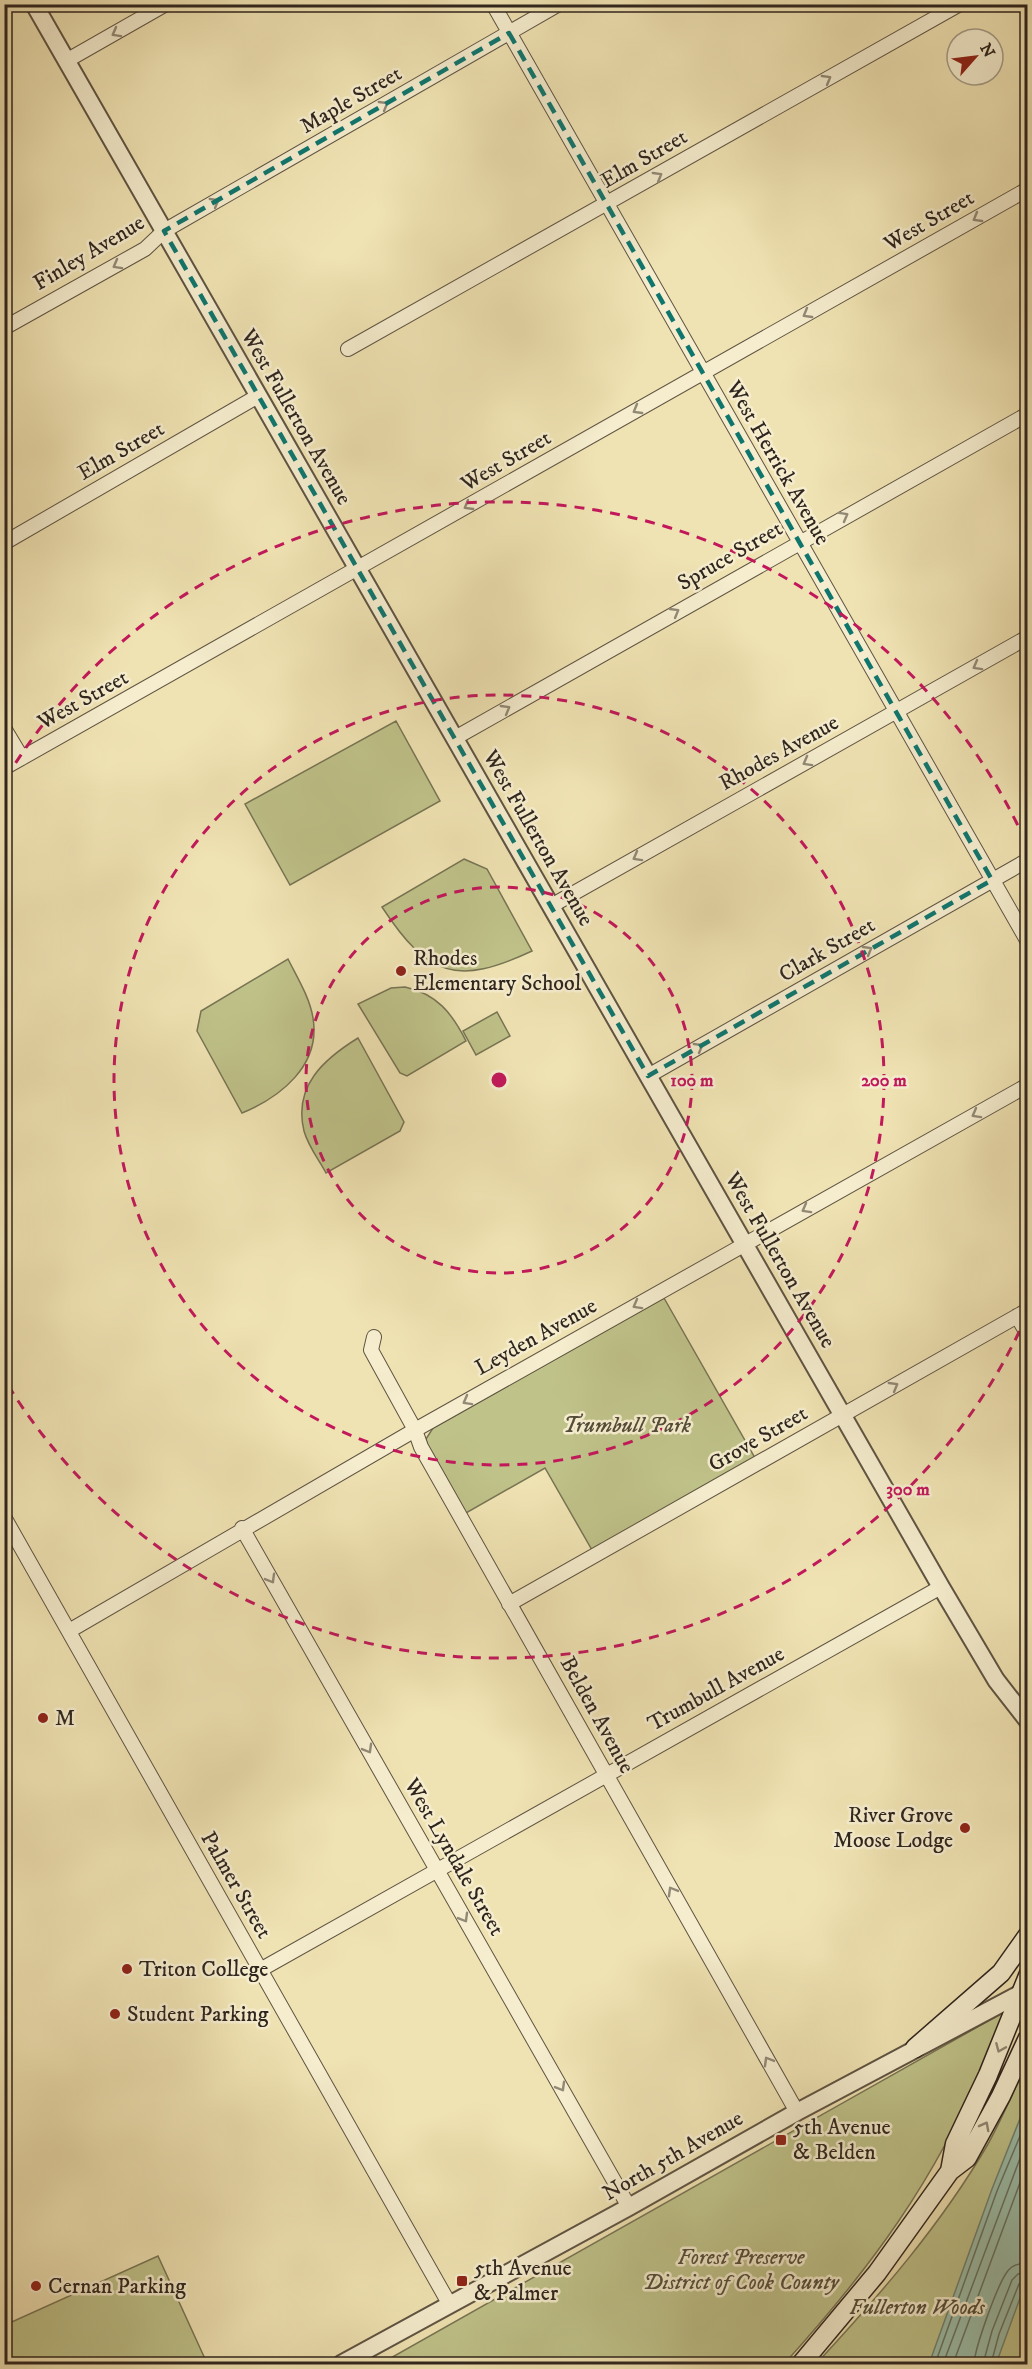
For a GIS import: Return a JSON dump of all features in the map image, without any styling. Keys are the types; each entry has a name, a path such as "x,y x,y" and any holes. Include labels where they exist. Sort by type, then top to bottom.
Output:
{"main road":[{"path":"915,2048 1001,1973 1028,1935"},
{"path":"950,2171 955,2144 988,2075 1024,1991 1028,1976"},
{"path":"801,2364 877,2273 950,2171 968,2158 1028,2038"}],"street":[{"name":"West Fullerton Avenue","path":"34,4 941,1587 1001,1688 1028,1721"},
{"path":"66,61 166,4"},
{"name":"West Herrick Avenue","path":"493,4 1028,942"},
{"name":"Maple Street","path":"164,231 559,4"},
{"name":"Elm Street","path":"348,349 960,4"},
{"name":"West Street","path":"4,768 1028,189"},
{"name":"Finley Avenue","path":"4,328 146,249 164,231"},
{"name":"Elm Street","path":"4,543 258,396"},
{"name":"Spruce Street","path":"455,738 799,541 1028,414"},
{"name":"Rhodes Avenue","path":"551,906 1028,637"},
{"path":"4,728 22,758"},
{"name":"Clark Street","path":"648,1076 1028,860"},
{"name":"Leyden Avenue","path":"69,1631 242,1528 1028,1085"},
{"path":"1022,1313 1028,1335"},
{"name":"Grove Street","path":"509,1604 1022,1313"},
{"name":"Belden Avenue","path":"374,1337 371,1350 415,1430 421,1447 797,2112"},
{"name":"Palmer Street","path":"4,1517 450,2305"},
{"name":"West Lyndale Street","path":"242,1528 629,2207"},
{"name":"Trumbull Avenue","path":"260,1970 941,1587"},
{"name":"North 5th Avenue","path":"341,2364 629,2207 797,2112 1024,1991"}],"highlighted area":[{"path":"509,33 992,880 648,1076 164,231"}],"green space":[{"path":"396,721 440,801 290,885 245,804"},
{"path":"464,859 487,869 532,951 483,969 464,971 446,968 430,961 414,948 382,907"},
{"path":"288,959 311,1010 314,1035 311,1050 295,1077 284,1088 271,1098 242,1113 197,1031 201,1011"},
{"path":"405,987 426,994 442,1006 449,1013 466,1041 407,1076 400,1073 358,1004 391,988"},
{"path":"497,1012 510,1036 476,1055 463,1031"},
{"path":"358,1038 404,1122 400,1131 326,1173 304,1131 303,1100 307,1087 323,1065"},
{"name":"Trumbull Park","path":"664,1298 755,1458 592,1550 545,1468 466,1513 427,1444 426,1439 433,1428"},
{"name":"Forest Preserve District of Cook County","path":"1004,2012 1000,2030 965,2105 922,2185 872,2258 784,2364 380,2364"},
{"name":"Fullerton Woods","path":"1027,2061 1027,2364 816,2364 886,2286 950,2203 988,2144"},
{"path":"158,2256 206,2361 198,2364 5,2364 5,2325"}],"water":[{"path":"1027,2101 1027,2279 996,2364 929,2364 992,2189"}],"place":[{"name":"Rhodes Elementary School","path":"401,971"},
{"name":"M","path":"43,1718"},
{"name":"River Grove Moose Lodge","path":"965,1828"},
{"name":"Triton College","path":"127,1969"},
{"name":"Student Parking","path":"115,2014"},
{"name":"5th Avenue & Belden","path":"781,2140"},
{"name":"5th Avenue & Palmer","path":"462,2281"},
{"name":"Cernan Parking","path":"36,2286"}]}
